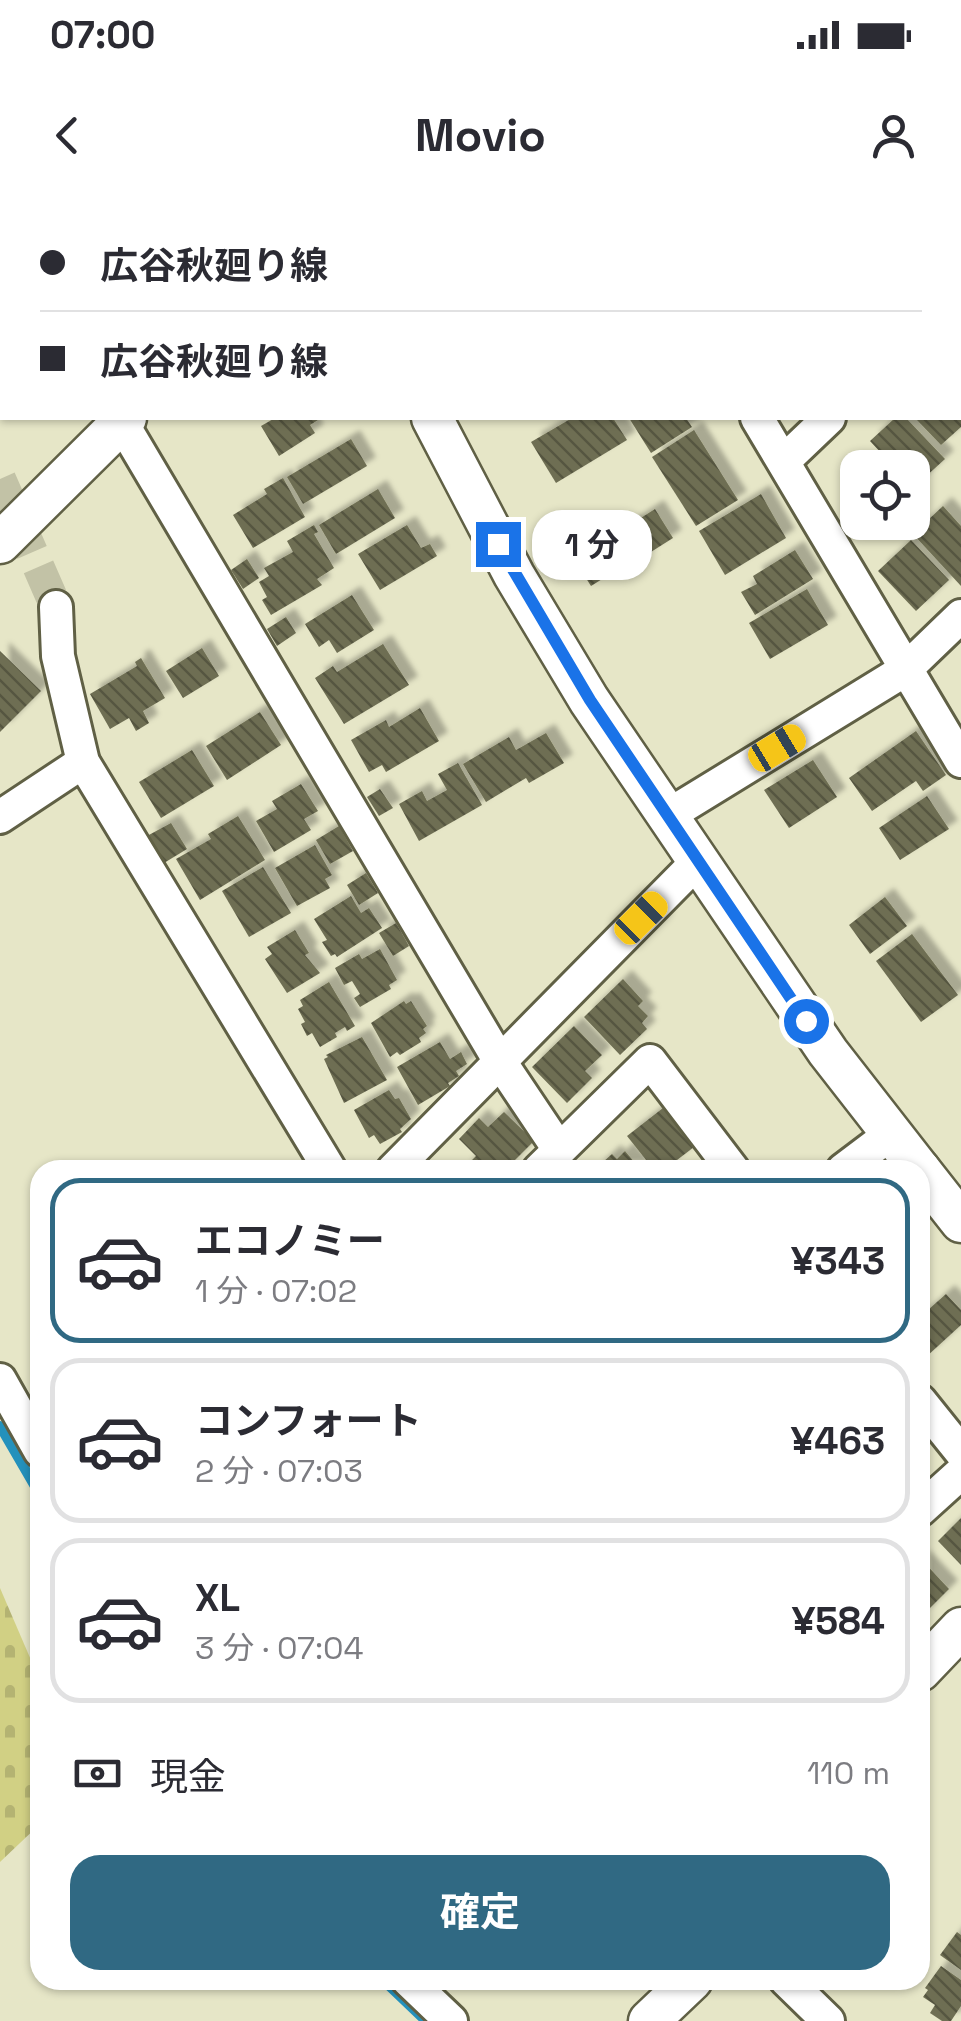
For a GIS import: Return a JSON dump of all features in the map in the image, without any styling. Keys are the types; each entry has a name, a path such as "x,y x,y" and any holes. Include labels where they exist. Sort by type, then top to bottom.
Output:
{"street":[{"path":"0,543 121,420"},
{"path":"123,420 500,1060 549,1159 650,1062 726,1160"},
{"path":"433,420 514,575 590,700 828,1052 912,1160"},
{"path":"758,420 961,760"},
{"path":"785,460 827,420"},
{"path":"56,607 58,656 83,762 324,1160"},
{"path":"666,816 905,670 961,616"},
{"path":"0,817 83,762"},
{"path":"403,1160 697,862"},
{"path":"856,1160 892,1133"},
{"path":"930,1183 961,1222"},
{"path":"0,1380 30,1434"},
{"path":"930,1414 961,1452"},
{"path":"930,1501 961,1473"},
{"path":"930,1662 958,1638"},
{"path":"418,1990 451,2021"},
{"path":"649,2021 682,1990"},
{"path":"796,1990 828,2021"}],"green space":[{"path":"0,1588 30,1658 30,1834 0,1862"}],"building":[{"path":"272,420 318,420 310,425 315,433 279,456 261,426"},
{"path":"569,420 614,420 627,440 556,483 531,442"},
{"path":"630,420 687,420 692,427 651,453"},
{"path":"893,420 908,420 945,459 930,473 930,450 878,450 870,441"},
{"path":"917,420 961,420 961,427 941,445"},
{"path":"694,430 738,500 696,526 652,457"},
{"path":"351,439 367,466 303,504 287,477"},
{"path":"283,478 305,517 253,548 233,515 267,494 264,489"},
{"path":"378,489 395,518 336,554 319,525"},
{"path":"761,494 786,538 725,575 699,531"},
{"path":"943,506 961,526 961,586 919,540 930,540 930,518"},
{"path":"655,509 673,538 624,569 606,540"},
{"path":"314,525 318,532 314,534 334,568 317,579 322,585 271,615 262,600 267,597 259,582 269,576 264,568 293,552 287,541"},
{"path":"407,525 421,548 430,544 437,556 380,590 358,554"},
{"path":"911,540 949,580 916,611 878,571"},
{"path":"598,543 615,571 591,586 573,558"},
{"path":"795,550 813,579 755,615 741,592 757,584 753,576"},
{"path":"247,559 259,578 243,589 231,570"},
{"path":"807,589 828,625 770,659 749,623"},
{"path":"352,595 374,630 337,653 329,640 319,647 305,624"},
{"path":"286,617 296,633 277,646 267,629"},
{"path":"383,644 409,685 344,724 315,678 333,666 337,672"},
{"path":"202,648 219,676 183,698 166,671"},
{"path":"0,651 41,691 0,732"},
{"path":"141,658 165,698 143,711 149,723 136,731 129,718 110,729 90,694 137,666 135,662"},
{"path":"420,708 439,741 386,772 382,765 369,772 351,740 386,720 389,727"},
{"path":"260,712 281,745 227,780 206,746"},
{"path":"916,731 946,775 923,791 916,781 872,811 849,778"},
{"path":"546,733 564,763 529,783 526,778 486,802 463,764 509,737 516,750"},
{"path":"192,750 214,786 161,818 139,782"},
{"path":"813,760 837,797 789,828 764,790"},
{"path":"458,763 482,805 419,841 399,804 422,791 427,801 447,790 438,774"},
{"path":"301,784 318,811 304,819 311,830 274,852 256,821 277,809 272,801"},
{"path":"380,789 393,808 379,816 367,797"},
{"path":"927,796 949,829 900,860 879,828"},
{"path":"238,816 265,860 200,900 176,859 211,839 208,834"},
{"path":"171,823 187,849 164,863 147,836"},
{"path":"339,826 353,851 330,864 316,840"},
{"path":"315,845 332,875 325,879 330,888 297,906 275,868"},
{"path":"263,867 291,913 249,937 222,891"},
{"path":"366,873 378,893 359,905 347,885"},
{"path":"351,896 361,913 369,908 382,928 337,957 331,956 322,942 327,940 314,919"},
{"path":"885,897 907,926 870,954 849,925"},
{"path":"396,923 409,946 393,956 379,933"},
{"path":"295,930 309,953 305,955 320,973 287,993 265,959 272,954 267,947"},
{"path":"912,934 958,995 921,1022 876,961"},
{"path":"380,949 397,980 389,985 391,989 360,1007 354,998 360,994 352,981 344,985 335,968 359,954 362,959"},
{"path":"623,979 643,1001 638,1006 648,1016 642,1023 647,1029 620,1055 584,1017"},
{"path":"329,982 355,1026 335,1033 337,1037 320,1047 312,1033 307,1036 298,1009 303,1006 300,1000"},
{"path":"404,1001 411,1001 427,1026 423,1029 426,1033 419,1038 421,1042 390,1057 371,1023"},
{"path":"574,1026 602,1055 585,1071 592,1078 567,1103 532,1067"},
{"path":"362,1037 387,1080 344,1103 324,1059"},
{"path":"440,1042 450,1059 461,1052 467,1064 456,1071 459,1076 448,1083 450,1086 418,1105 397,1067"},
{"path":"389,1090 395,1099 399,1098 411,1119 400,1129 402,1132 380,1144 374,1135 369,1138 354,1110"},
{"path":"663,1108 694,1147 677,1160 646,1160 627,1136"},
{"path":"504,1112 534,1141 515,1160 472,1160 476,1156 459,1139 479,1118 488,1127"},
{"path":"625,1151 633,1160 605,1160 612,1154 617,1159"},
{"path":"946,1294 961,1310 961,1325 930,1353 930,1308"},
{"path":"961,1518 961,1565 938,1541"},
{"path":"930,1569 949,1589 930,1608"},
{"path":"957,1932 961,1935 961,1970 940,1955"},
{"path":"941,1966 961,1980 961,2006 951,2021 942,2021 930,2013 935,2005 923,1997 930,1990 930,1981"}],"waterway":[{"path":"0,1426 30,1478"},
{"path":"393,1990 426,2021"}],"tunnel":[{"path":"0,479 56,607"}],"route":[{"path":"498,544 590,700 806,1021"}]}
